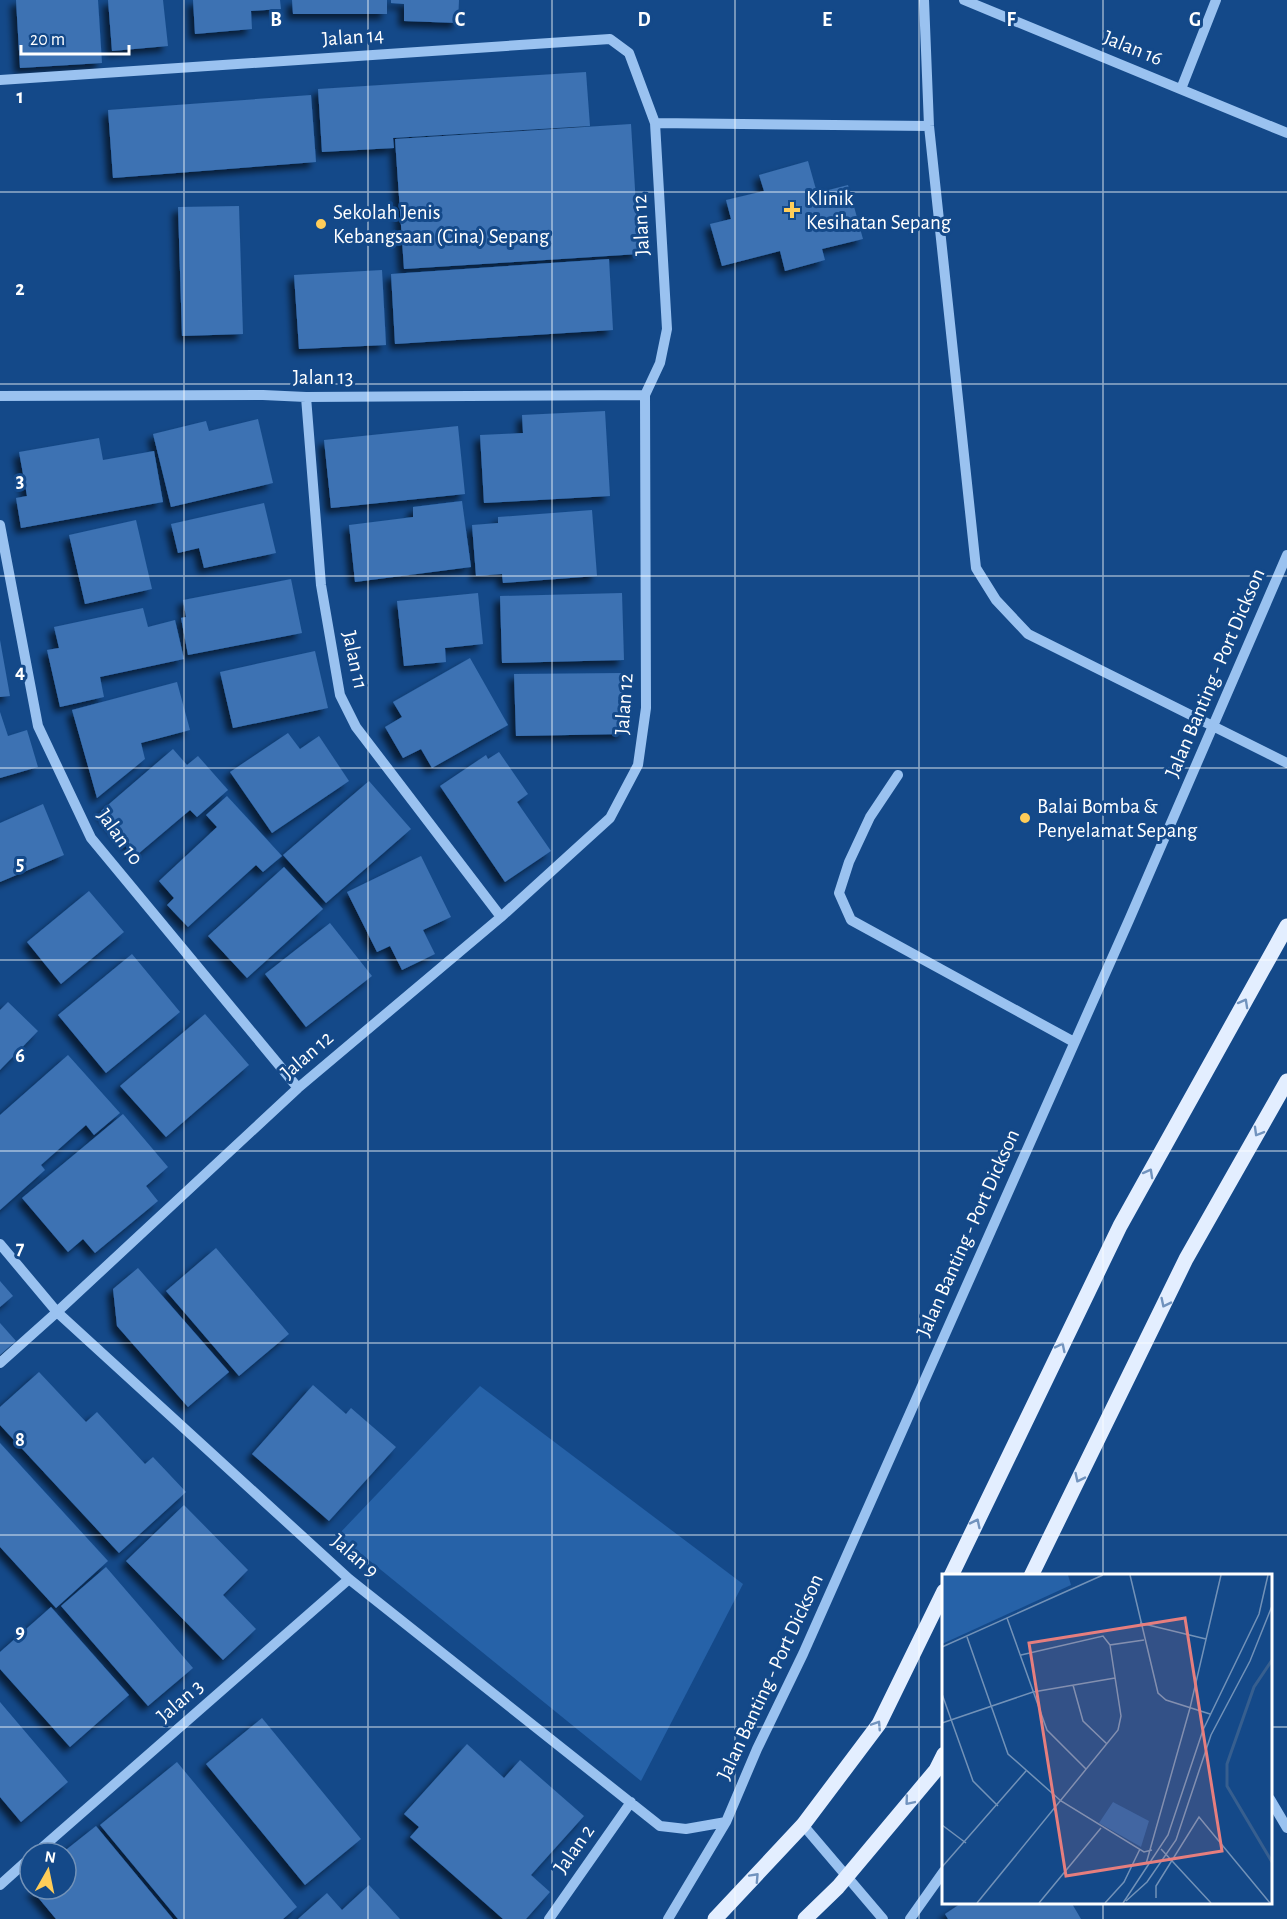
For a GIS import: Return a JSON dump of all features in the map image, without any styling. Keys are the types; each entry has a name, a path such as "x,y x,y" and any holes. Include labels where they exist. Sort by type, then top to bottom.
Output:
{"main road":[{"path":"951,1574 1120,1226 1287,926"},
{"path":"1031,1574 1186,1259 1287,1081"},
{"path":"715,1919 803,1825 879,1724 942,1595"},
{"path":"805,1919 838,1887 936,1770 942,1758"}],"street":[{"path":"924,0 929,126 976,568 996,600 1028,634 1287,763"},
{"name":"Jalan 16","path":"964,0 1287,133"},
{"path":"1181,89 1216,0"},
{"name":"Jalan 14","path":"0,80 610,39 629,53 655,123"},
{"path":"655,123 929,126"},
{"name":"Jalan 12","path":"0,1363 298,1088 501,917 610,818 638,765 646,708 645,395 660,363 667,329 655,123"},
{"name":"Jalan 13","path":"0,396 645,395"},
{"name":"Jalan 11","path":"306,397 321,585 340,695 356,727 501,917"},
{"name":"Jalan 10","path":"0,525 38,726 91,838 298,1088"},
{"name":"Jalan Banting - Port Dickson","path":"668,1919 726,1822 1074,1042 1287,555"},
{"path":"898,775 870,817 849,862 839,892 851,920 1074,1042"},
{"name":"Jalan 9","path":"0,1244 57,1312 349,1579 660,1826 686,1829 726,1822"},
{"name":"Jalan 3","path":"50,1841 349,1579"},
{"name":"Jalan 2","path":"549,1919 631,1802"},
{"path":"1272,1802 1287,1828"},
{"path":"803,1825 883,1919"},
{"path":"0,1884 18,1868"},
{"path":"910,1919 942,1874"}],"shaded area":[{"path":"480,1386 743,1584 641,1781 338,1535"}],"building":[{"path":"16,0 98,0 102,63 20,68"},
{"path":"108,0 163,0 168,46 112,51"},
{"path":"193,0 280,0 281,9 251,11 252,29 195,34"},
{"path":"292,0 387,0 387,14 293,14"},
{"path":"391,0 459,0 458,23 404,21 404,4 391,3"},
{"path":"586,72 590,126 393,138 394,148 322,152 318,89"},
{"path":"311,95 316,162 113,178 108,110"},
{"path":"631,124 639,254 404,269 395,139"},
{"name":"Klinik Kesihatan Sepang","path":"808,161 817,193 848,185 863,239 822,249 825,260 785,271 780,251 722,266 710,224 731,219 726,200 764,191 759,175"},
{"path":"239,206 243,334 182,336 178,207"},
{"path":"609,259 613,330 395,344 391,274"},
{"path":"382,270 386,345 299,349 294,275"},
{"path":"605,411 610,496 484,503 480,435 523,433 522,415"},
{"path":"258,419 273,483 171,507 153,434 206,421 209,431"},
{"path":"458,426 465,494 331,508 324,440"},
{"path":"99,438 103,460 154,451 163,502 21,528 16,498 27,496 19,452"},
{"path":"462,501 471,567 355,582 349,525 413,517 413,507"},
{"path":"264,503 276,553 204,568 199,548 178,553 171,524"},
{"path":"592,510 597,576 503,583 502,574 476,576 472,525 498,523 498,517"},
{"path":"136,520 152,589 85,604 69,535"},
{"path":"291,579 302,633 188,655 181,618 186,617 183,600"},
{"path":"478,593 483,644 445,648 446,662 404,666 397,601"},
{"path":"622,593 624,660 502,663 500,596"},
{"path":"143,608 148,627 175,620 184,659 100,677 104,697 60,707 47,650 59,648 54,627"},
{"path":"0,640 10,696 0,697"},
{"path":"315,651 328,708 233,728 220,672"},
{"path":"470,658 508,725 432,768 421,749 403,758 385,727 402,717 393,702"},
{"path":"623,673 624,734 516,736 514,674"},
{"path":"177,682 190,730 141,743 145,759 97,798 72,710"},
{"path":"0,712 8,736 27,730 38,767 0,778"},
{"path":"288,733 300,749 319,736 349,781 272,833 230,772"},
{"path":"173,749 187,765 198,756 228,790 197,817 190,810 138,854 101,811"},
{"path":"499,752 528,794 517,802 551,851 505,882 440,786 486,755 488,759"},
{"path":"369,781 411,829 326,903 283,855"},
{"path":"227,796 282,856 263,872 256,865 188,927 167,905 174,898 159,881 217,827 206,815"},
{"path":"43,804 64,855 0,882 0,823"},
{"path":"421,856 451,917 423,930 435,954 402,970 390,946 377,952 347,892"},
{"path":"284,867 323,909 247,978 208,936"},
{"path":"89,891 124,932 61,984 27,942"},
{"path":"330,923 372,976 306,1027 265,974"},
{"path":"132,954 180,1012 106,1073 58,1015"},
{"path":"8,1002 38,1031 0,1070 0,1010"},
{"path":"205,1014 249,1065 166,1137 120,1086"},
{"path":"68,1055 120,1113 94,1135 86,1125 41,1165 45,1170 0,1210 0,1115"},
{"path":"123,1114 168,1167 146,1186 158,1201 95,1253 83,1239 68,1252 22,1198"},
{"path":"216,1248 289,1334 239,1376 166,1291"},
{"path":"138,1268 229,1372 188,1407 117,1326 113,1289"},
{"path":"0,1281 13,1296 0,1307"},
{"path":"0,1323 16,1341 0,1355"},
{"path":"39,1372 86,1422 97,1412 145,1464 153,1457 186,1492 119,1553 0,1425 0,1407"},
{"path":"313,1385 346,1414 351,1408 396,1447 329,1521 252,1454"},
{"path":"0,1443 108,1561 56,1608 0,1547"},
{"path":"184,1505 248,1570 223,1595 256,1629 223,1660 126,1561"},
{"path":"106,1567 193,1668 148,1706 61,1606"},
{"path":"51,1607 129,1695 70,1747 0,1669 0,1652"},
{"path":"0,1702 68,1782 21,1822 0,1797"},
{"path":"262,1718 361,1839 305,1885 206,1764"},
{"path":"467,1744 504,1778 520,1760 584,1816 531,1875 550,1892 526,1919 503,1919 410,1837 419,1827 404,1814"},
{"path":"177,1762 297,1907 283,1919 178,1919 100,1825"},
{"path":"96,1826 173,1919 56,1919 41,1901 78,1901 77,1841"},
{"path":"369,1885 400,1919 298,1919 327,1893 342,1910"},
{"path":"960,1904 1072,1904 1081,1919 948,1919 945,1914"}],"place":[{"name":"Klinik Kesihatan Sepang","path":"792,210"},
{"name":"Sekolah Jenis Kebangsaan (Cina) Sepang","path":"321,224"},
{"name":"Balai Bomba & Penyelamat Sepang","path":"1025,818"}]}
